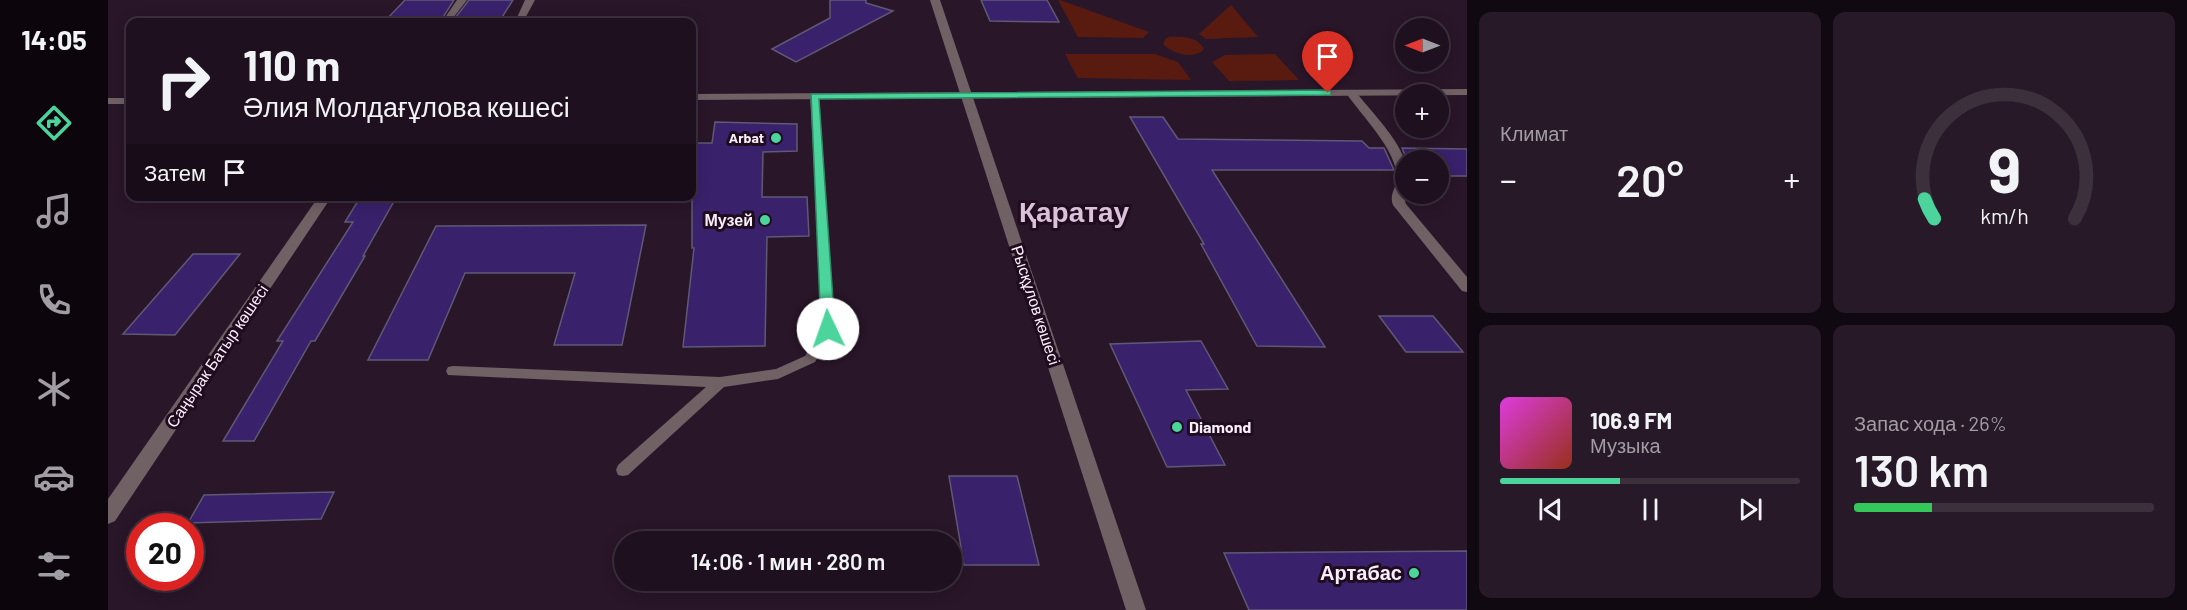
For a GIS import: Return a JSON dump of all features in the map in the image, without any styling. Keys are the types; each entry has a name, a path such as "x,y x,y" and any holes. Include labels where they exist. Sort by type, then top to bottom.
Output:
{"street":[{"path":"449,18 462,0"},
{"path":"521,18 531,0"},
{"name":"Рысқұлов көшесі","path":"934,0 1136,610"},
{"path":"696,97 1467,92"},
{"path":"1351,93 1396,152 1402,178 1397,197 1400,205 1467,287"},
{"path":"108,101 126,101"},
{"name":"Саңырак Батыр көшесі","path":"108,515 323,201"}],"lane":[{"path":"453,371 720,382 778,374 810,359 828,329 814,96"},
{"path":"623,470 720,382"}],"shaded area":[{"path":"1058,0 1149,32 1143,38 1078,37"},
{"path":"1231,5 1258,37 1206,39 1199,34"},
{"path":"1185,37 1194,40 1204,49 1189,55 1172,51 1163,44 1166,38"},
{"path":"1065,54 1155,54 1178,62 1191,80 1078,78"},
{"path":"1275,54 1299,80 1229,81 1212,62 1225,55"}],"building":[{"path":"405,0 454,0 443,18 388,18"},
{"path":"469,0 513,0 502,18 455,18"},
{"path":"830,0 866,0 866,3 893,11 796,62 772,49 830,18"},
{"path":"981,0 1047,0 1059,22 990,21"},
{"path":"1130,117 1163,117 1178,139 1362,141 1369,148 1384,148 1394,170 1212,170 1325,347 1257,346 1201,244 1204,244"},
{"path":"715,122 797,124 797,151 763,152 762,197 807,197 809,236 767,237 765,346 683,347 694,248 692,248 692,201 696,201 696,143 712,143"},
{"path":"1402,148 1467,149 1467,176 1449,176 1449,150 1403,150"},
{"path":"358,201 394,201 363,256 365,256 315,341 311,341 254,441 223,441 283,341 277,341 353,222 345,222"},
{"path":"646,225 622,345 554,345 575,273 465,273 428,360 368,360 436,226"},
{"path":"193,254 240,254 175,335 123,334"},
{"path":"1379,316 1433,316 1463,352 1406,352"},
{"name":"Diamond","path":"1201,341 1228,389 1186,390 1225,465 1167,467 1110,344"},
{"path":"949,476 1017,476 1039,565 964,565 962,531 958,531"},
{"path":"334,492 321,519 204,523 204,513 194,513 204,495"},
{"path":"1467,551 1467,610 1249,610 1224,553"}],"place":[{"name":"Arbat","path":"776,138"},
{"name":"Музей","path":"765,220"},
{"name":"Diamond","path":"1177,427"},
{"name":"Артабас","path":"1414,573"}],"district":[{"name":"Қаратау","path":"1074,212"}],"route":[{"path":"828,329 814,96 1328,93"}]}
